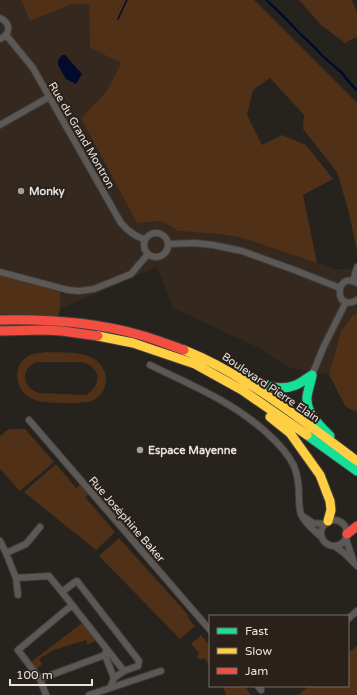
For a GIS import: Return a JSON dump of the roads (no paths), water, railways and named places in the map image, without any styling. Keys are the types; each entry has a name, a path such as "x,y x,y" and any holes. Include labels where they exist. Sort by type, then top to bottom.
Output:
{"main road":[{"name":"Boulevard Pierre Elain","path":"0,320 55,321 85,324 142,335 166,343 215,364 265,395 353,459"},
{"name":"Boulevard Pierre Elain","path":"0,331 45,330 102,337 133,343 195,364 242,390 357,471"},
{"path":"183,360 270,417 290,433 320,475 330,501 331,510 326,522"},
{"path":"215,364 265,386 278,389 296,385 312,375"},
{"path":"312,375 307,397 308,410 316,422 353,459"},
{"path":"346,536 357,526"}],"street":[{"path":"0,18 8,24 6,35 0,39"},
{"name":"Rue du Grand Montron","path":"6,35 33,68 121,223 128,231 145,240"},
{"path":"0,125 49,97"},
{"path":"158,233 165,237 168,244 167,250 162,255 155,257 148,254 144,248 145,240 150,234 158,233"},
{"path":"168,244 195,243 242,251 340,288"},
{"path":"0,272 68,290 79,291 94,289 131,274 148,254"},
{"path":"357,267 355,282 347,281 341,285 339,294 346,302 357,300"},
{"path":"312,375 324,346 346,302"},
{"path":"150,365 223,401 257,424 278,444 294,466 298,478 299,508 301,516 328,546 336,547 355,564"},
{"name":"Rue Joséphine Baker","path":"28,420 209,629"},
{"path":"301,516 313,523 336,520 342,523 347,530 346,536 343,543 336,547"},
{"path":"321,537 321,530 326,522"},
{"path":"6,553 26,544 40,527"},
{"path":"346,536 355,564"},
{"path":"0,541 16,578 18,595"},
{"path":"16,578 49,576 106,652 124,671"},
{"path":"62,592 77,581 140,661 138,666 124,671 114,678 110,688"},
{"path":"46,695 40,679 18,650 72,605"},
{"path":"349,618 357,611"},
{"path":"106,652 114,678"},
{"path":"40,679 106,652"},
{"path":"89,695 161,671"}],"water":[{"path":"265,0 268,0 324,56 342,71 357,89 357,92 341,74"},
{"path":"62,55 65,55 82,74 76,84 66,79 58,65 58,60"}],"waterway":[{"path":"118,19 127,0"}],"place":[{"name":"Monky","path":"21,191"},
{"name":"Espace Mayenne","path":"140,450"}]}
